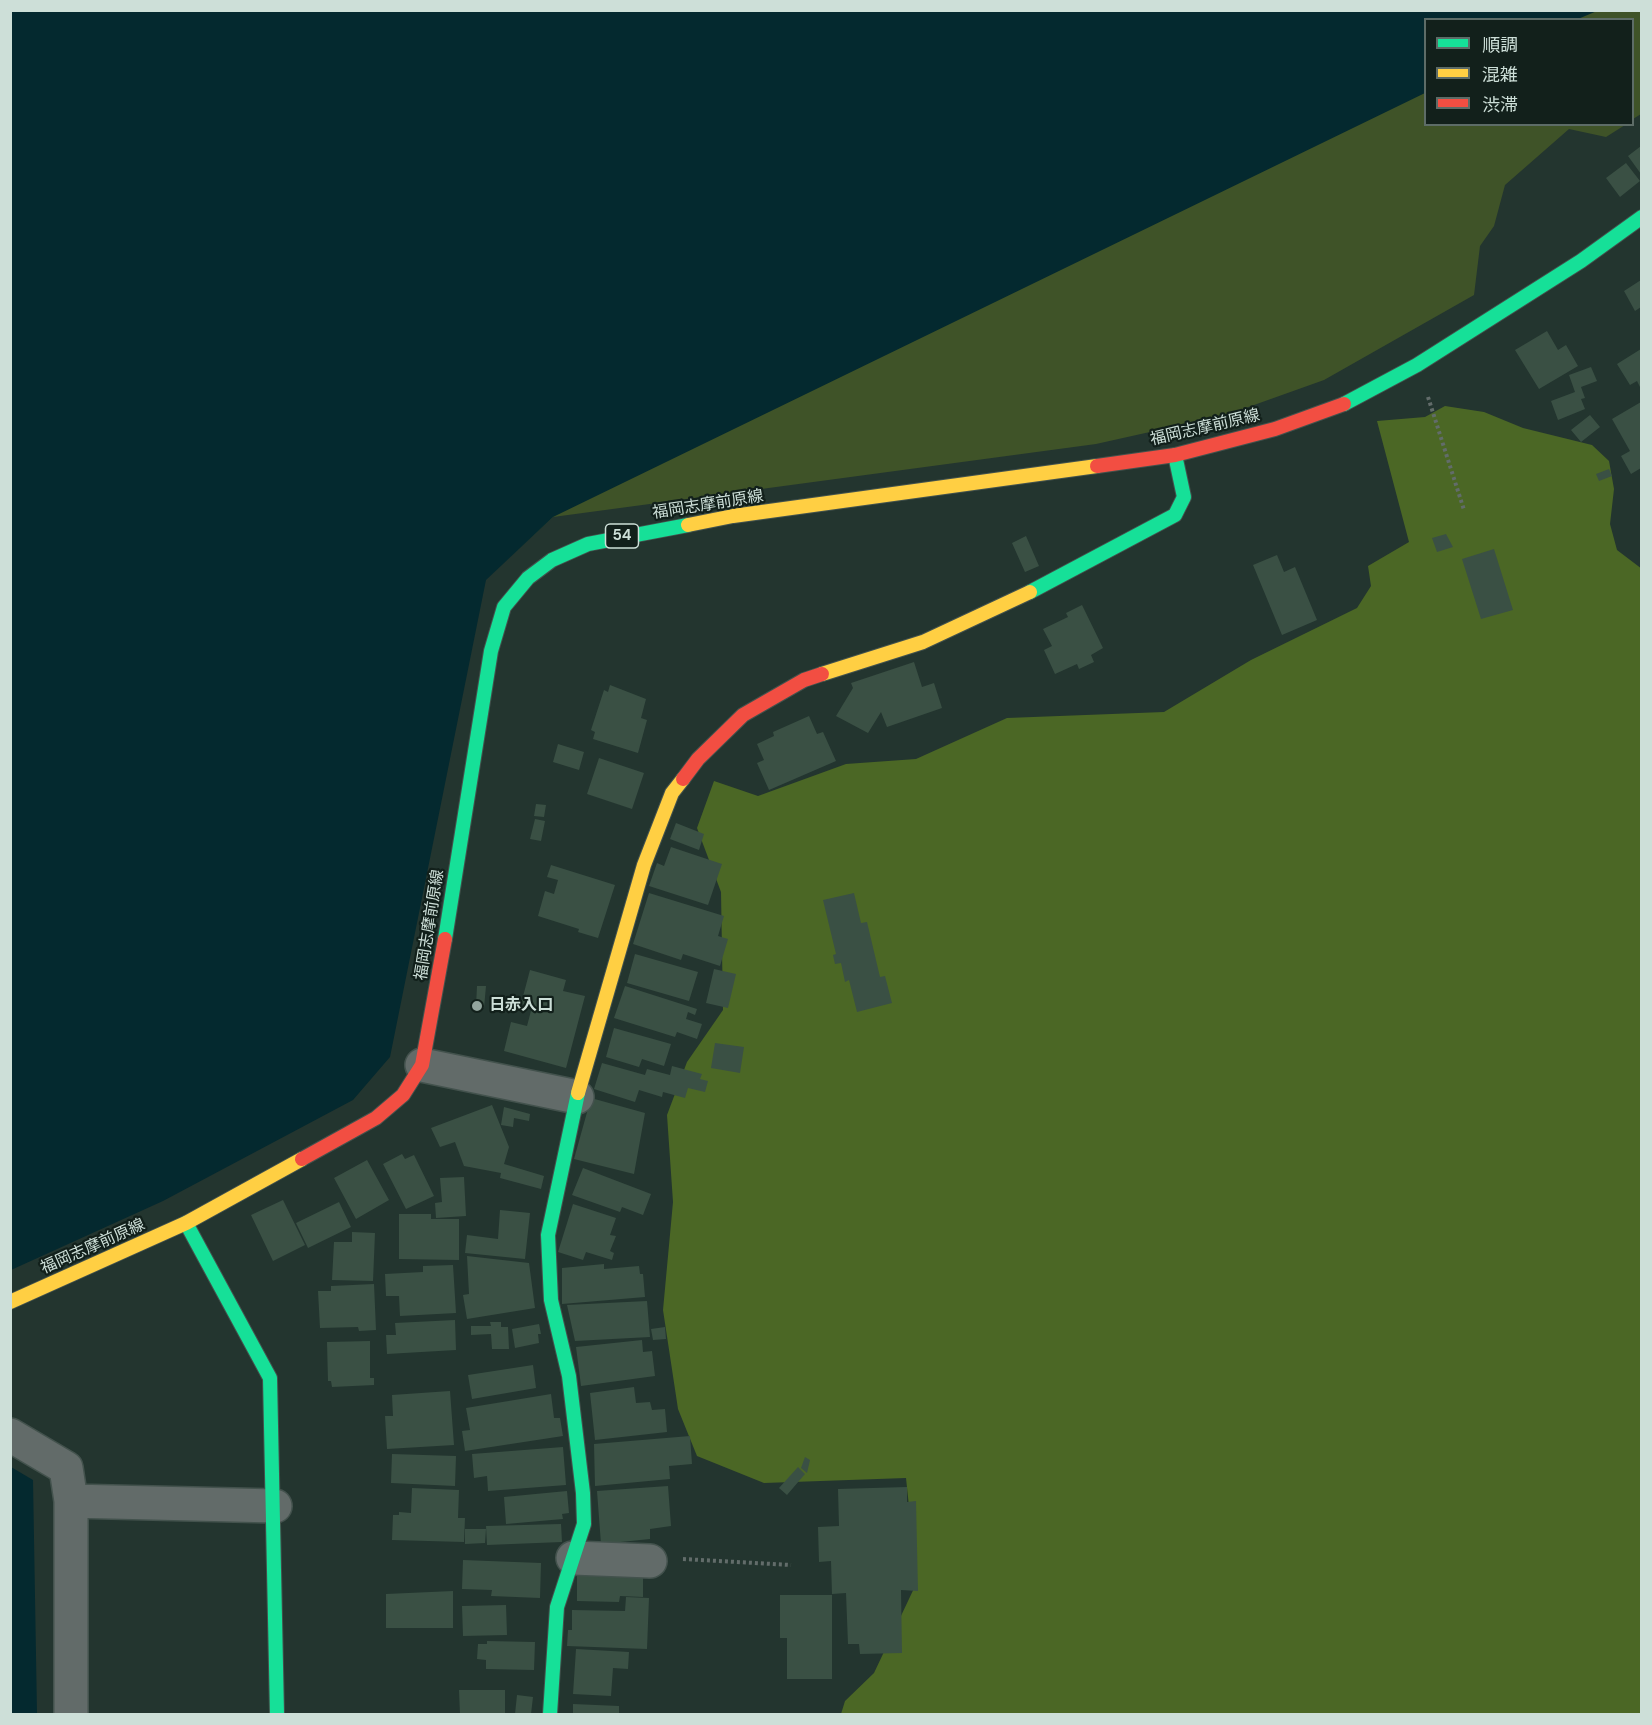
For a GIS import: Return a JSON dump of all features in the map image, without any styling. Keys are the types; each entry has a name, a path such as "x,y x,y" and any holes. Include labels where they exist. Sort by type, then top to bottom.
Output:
{"main road":[{"name":"福岡志摩前原線","path":"10,1302 186,1223 376,1118 403,1095 422,1065 431,1024 491,651 504,607 528,578 552,560 588,544 733,516 1175,455 1275,429 1339,406 1417,364 1581,261 1641,217"},
{"path":"550,1714 557,1607 584,1524 584,1493 569,1376 551,1300 548,1235 577,1097 644,865 672,793 698,759 744,715 804,680 923,642 1031,591 1175,515 1184,498 1175,455"},
{"path":"186,1223 270,1378 275,1506 277,1714"}],"street":[{"path":"422,1065 577,1097"},
{"path":"10,1435 66,1468 71,1501 71,1714"},
{"path":"71,1501 275,1506"},
{"path":"573,1558 650,1561"}],"path":[{"path":"1417,364 1464,510"},
{"path":"650,1561 696,1558 791,1565"}],"green space":[{"path":"1024,11 1641,11 1641,114 1634,118 1634,18 1424,18 1424,126 1623,126 1606,137 1569,129 1505,185 1494,226 1480,246 1474,295 1324,380 1226,415 1096,444 553,517 486,579"},
{"path":"1445,406 1484,412 1523,428 1592,445 1609,461 1614,489 1610,524 1617,550 1642,569 1641,1714 841,1714 845,1701 874,1673 917,1582 906,1478 764,1483 697,1456 678,1409 663,1310 673,1202 667,1115 687,1062 723,1010 721,892 697,828 714,781 758,796 846,764 916,759 1007,718 1164,712 1251,660 1357,608 1371,586 1368,566 1409,542 1377,421 1425,417"}],"water":[{"path":"11,10 1597,11 1580,18 1424,18 1424,93 553,517 486,580 390,1057 353,1100 163,1201 11,1270"},
{"path":"11,1467 33,1480 37,1714 11,1714"}],"building":[{"path":"1641,146 1641,174 1628,156"},
{"path":"1626,163 1640,181 1620,197 1606,178"},
{"path":"1641,280 1641,307 1635,311 1624,291"},
{"path":"1547,331 1558,350 1566,345 1578,366 1539,389 1515,350"},
{"path":"1641,349 1641,389 1637,381 1630,385 1617,364"},
{"path":"1591,367 1597,381 1581,387 1585,398 1581,399 1585,409 1558,420 1551,401 1575,392 1569,375"},
{"path":"1641,402 1641,468 1631,474 1621,456 1630,451 1612,419"},
{"path":"1590,415 1600,427 1581,442 1571,430"},
{"path":"1609,469 1612,476 1599,481 1596,474"},
{"path":"1446,534 1453,547 1437,552 1432,538"},
{"path":"1026,536 1039,566 1025,572 1012,543"},
{"path":"1494,549 1513,610 1481,619 1462,559"},
{"path":"1277,555 1284,572 1295,567 1317,620 1282,635 1253,565"},
{"path":"1082,605 1103,648 1091,655 1094,662 1079,669 1077,664 1055,674 1044,650 1052,646 1043,629 1068,617 1066,613"},
{"path":"914,662 922,687 934,683 942,708 887,727 881,712 868,733 836,716 853,688 851,683"},
{"path":"610,685 646,699 641,718 647,720 638,753 593,739 595,732 591,730 604,690 608,692"},
{"path":"809,716 817,734 823,732 836,761 769,790 757,763 764,760 757,744 774,736 773,732"},
{"path":"558,744 584,752 579,770 553,762"},
{"path":"599,758 644,773 632,809 587,794"},
{"path":"536,804 546,805 544,817 534,816"},
{"path":"535,819 545,821 541,841 530,839"},
{"path":"676,823 704,834 699,850 670,839"},
{"path":"671,847 722,864 708,905 649,886 657,863 664,866"},
{"path":"551,865 615,885 598,938 578,932 579,929 538,916 545,891 554,894 558,880 547,877"},
{"path":"649,893 724,916 718,936 728,939 720,966 683,954 681,960 633,944"},
{"path":"854,893 861,923 867,922 880,977 885,976 892,1003 857,1012 849,980 845,982 841,963 835,964 833,955 836,954 823,900"},
{"path":"635,954 698,972 689,1001 627,983"},
{"path":"714,969 736,974 728,1008 706,1003"},
{"path":"530,970 566,980 563,991 585,996 566,1068 504,1051 511,1022 527,1026 532,1007 521,1004"},
{"path":"477,986 486,986 484,1008 476,1007"},
{"path":"625,986 697,1009 695,1015 688,1012 686,1019 702,1024 697,1039 677,1032 675,1037 614,1018"},
{"path":"614,1028 671,1044 664,1066 642,1059 639,1067 606,1057"},
{"path":"715,1043 744,1047 740,1073 711,1068"},
{"path":"602,1063 645,1075 647,1069 670,1075 672,1066 702,1074 700,1079 708,1081 705,1092 688,1088 685,1098 663,1092 662,1097 639,1090 635,1102 594,1089"},
{"path":"591,1098 645,1113 634,1174 574,1159"},
{"path":"492,1105 509,1147 504,1164 544,1176 541,1189 500,1178 501,1173 464,1166 455,1142 440,1147 431,1128"},
{"path":"504,1107 530,1114 529,1121 514,1118 513,1127 501,1125"},
{"path":"402,1154 405,1159 414,1155 434,1196 406,1209 383,1164"},
{"path":"367,1160 389,1200 356,1219 334,1178"},
{"path":"583,1168 651,1194 643,1215 622,1207 620,1212 572,1195"},
{"path":"464,1177 466,1216 436,1218 435,1203 442,1202 440,1178"},
{"path":"283,1200 305,1245 273,1261 251,1215"},
{"path":"339,1202 351,1227 308,1248 296,1223"},
{"path":"573,1204 616,1218 610,1235 616,1236 610,1251 614,1253 612,1260 586,1252 583,1260 558,1252"},
{"path":"500,1210 530,1213 525,1259 465,1253 467,1235 498,1239"},
{"path":"399,1214 431,1214 431,1219 459,1219 459,1260 399,1259"},
{"path":"352,1232 375,1233 373,1281 332,1280 334,1242 352,1242"},
{"path":"467,1256 529,1263 535,1308 467,1319 463,1295 469,1294"},
{"path":"604,1264 604,1269 639,1266 640,1274 643,1274 645,1297 562,1304 562,1268"},
{"path":"453,1265 456,1313 400,1316 399,1296 386,1296 385,1274 423,1272 423,1266"},
{"path":"374,1284 376,1330 359,1331 358,1327 320,1328 318,1291 331,1291 331,1286"},
{"path":"647,1301 650,1337 575,1341 567,1305"},
{"path":"455,1320 456,1350 387,1354 386,1335 396,1335 395,1323"},
{"path":"490,1322 501,1322 501,1327 508,1327 509,1349 492,1349 491,1334 471,1335 471,1326 491,1326"},
{"path":"539,1324 541,1334 538,1334 539,1343 515,1348 512,1329"},
{"path":"665,1327 666,1339 653,1340 651,1329"},
{"path":"642,1340 643,1352 652,1351 655,1376 581,1386 576,1347"},
{"path":"370,1341 370,1378 374,1378 374,1385 332,1387 331,1381 328,1381 327,1342"},
{"path":"533,1365 536,1388 472,1399 468,1375"},
{"path":"634,1387 636,1403 650,1402 652,1410 665,1409 667,1432 595,1440 590,1393"},
{"path":"450,1391 454,1445 387,1449 385,1416 393,1416 392,1395"},
{"path":"551,1394 554,1418 560,1418 563,1436 465,1451 462,1431 470,1430 466,1408"},
{"path":"690,1436 692,1464 669,1466 670,1479 595,1486 594,1444"},
{"path":"563,1447 566,1485 488,1491 487,1476 474,1478 472,1454"},
{"path":"392,1454 456,1456 455,1486 391,1483"},
{"path":"805,1457 810,1460 807,1473 801,1468"},
{"path":"798,1467 805,1474 787,1495 779,1488"},
{"path":"668,1486 671,1526 650,1529 650,1539 601,1544 597,1491"},
{"path":"907,1487 907,1502 916,1501 918,1591 901,1590 902,1653 860,1654 859,1644 848,1644 846,1593 832,1594 831,1561 819,1562 818,1527 839,1526 838,1489"},
{"path":"412,1488 459,1490 458,1518 465,1518 464,1542 392,1540 393,1515 399,1515 399,1512 411,1513"},
{"path":"567,1491 569,1513 562,1514 563,1519 506,1524 504,1497"},
{"path":"561,1524 562,1542 487,1545 486,1526"},
{"path":"465,1529 486,1529 485,1543 465,1544"},
{"path":"463,1560 541,1563 540,1598 491,1596 492,1590 462,1589"},
{"path":"577,1569 643,1574 643,1597 620,1596 619,1602 577,1601"},
{"path":"453,1591 453,1628 386,1628 386,1594"},
{"path":"780,1595 832,1595 832,1679 787,1679 787,1638 780,1638"},
{"path":"626,1597 649,1598 647,1649 567,1646 568,1630 572,1630 572,1610 625,1611"},
{"path":"506,1605 507,1635 463,1636 462,1606"},
{"path":"487,1641 535,1642 534,1670 486,1669 486,1660 477,1659 478,1644 487,1644"},
{"path":"576,1649 629,1652 628,1669 613,1668 611,1696 573,1694"},
{"path":"459,1690 505,1690 505,1714 460,1714"},
{"path":"517,1695 533,1697 531,1714 515,1714"},
{"path":"573,1704 619,1706 619,1714 573,1714"}],"traffic: fast":[{"path":"1344,404 1417,365 1581,261 1642,217"},
{"path":"1030,592 1175,515 1184,497 1175,455"},
{"path":"445,939 491,651 504,607 528,578 552,560 588,544 688,525"},
{"path":"550,1714 557,1607 584,1524 583,1493 569,1376 551,1300 548,1235 578,1093"},
{"path":"186,1223 270,1378 277,1714"}],"traffic: slow":[{"path":"688,525 733,516 1097,466"},
{"path":"822,674 923,642 1030,592"},
{"path":"578,1093 644,865 672,793 683,779"},
{"path":"10,1302 186,1223 302,1159"}],"traffic: jam":[{"path":"1097,466 1175,455 1275,429 1344,404"},
{"path":"683,779 698,759 743,715 804,680 822,674"},
{"path":"302,1159 376,1118 403,1095 422,1065 445,939"}],"place":[{"name":"日赤入口","path":"477,1006"}]}
